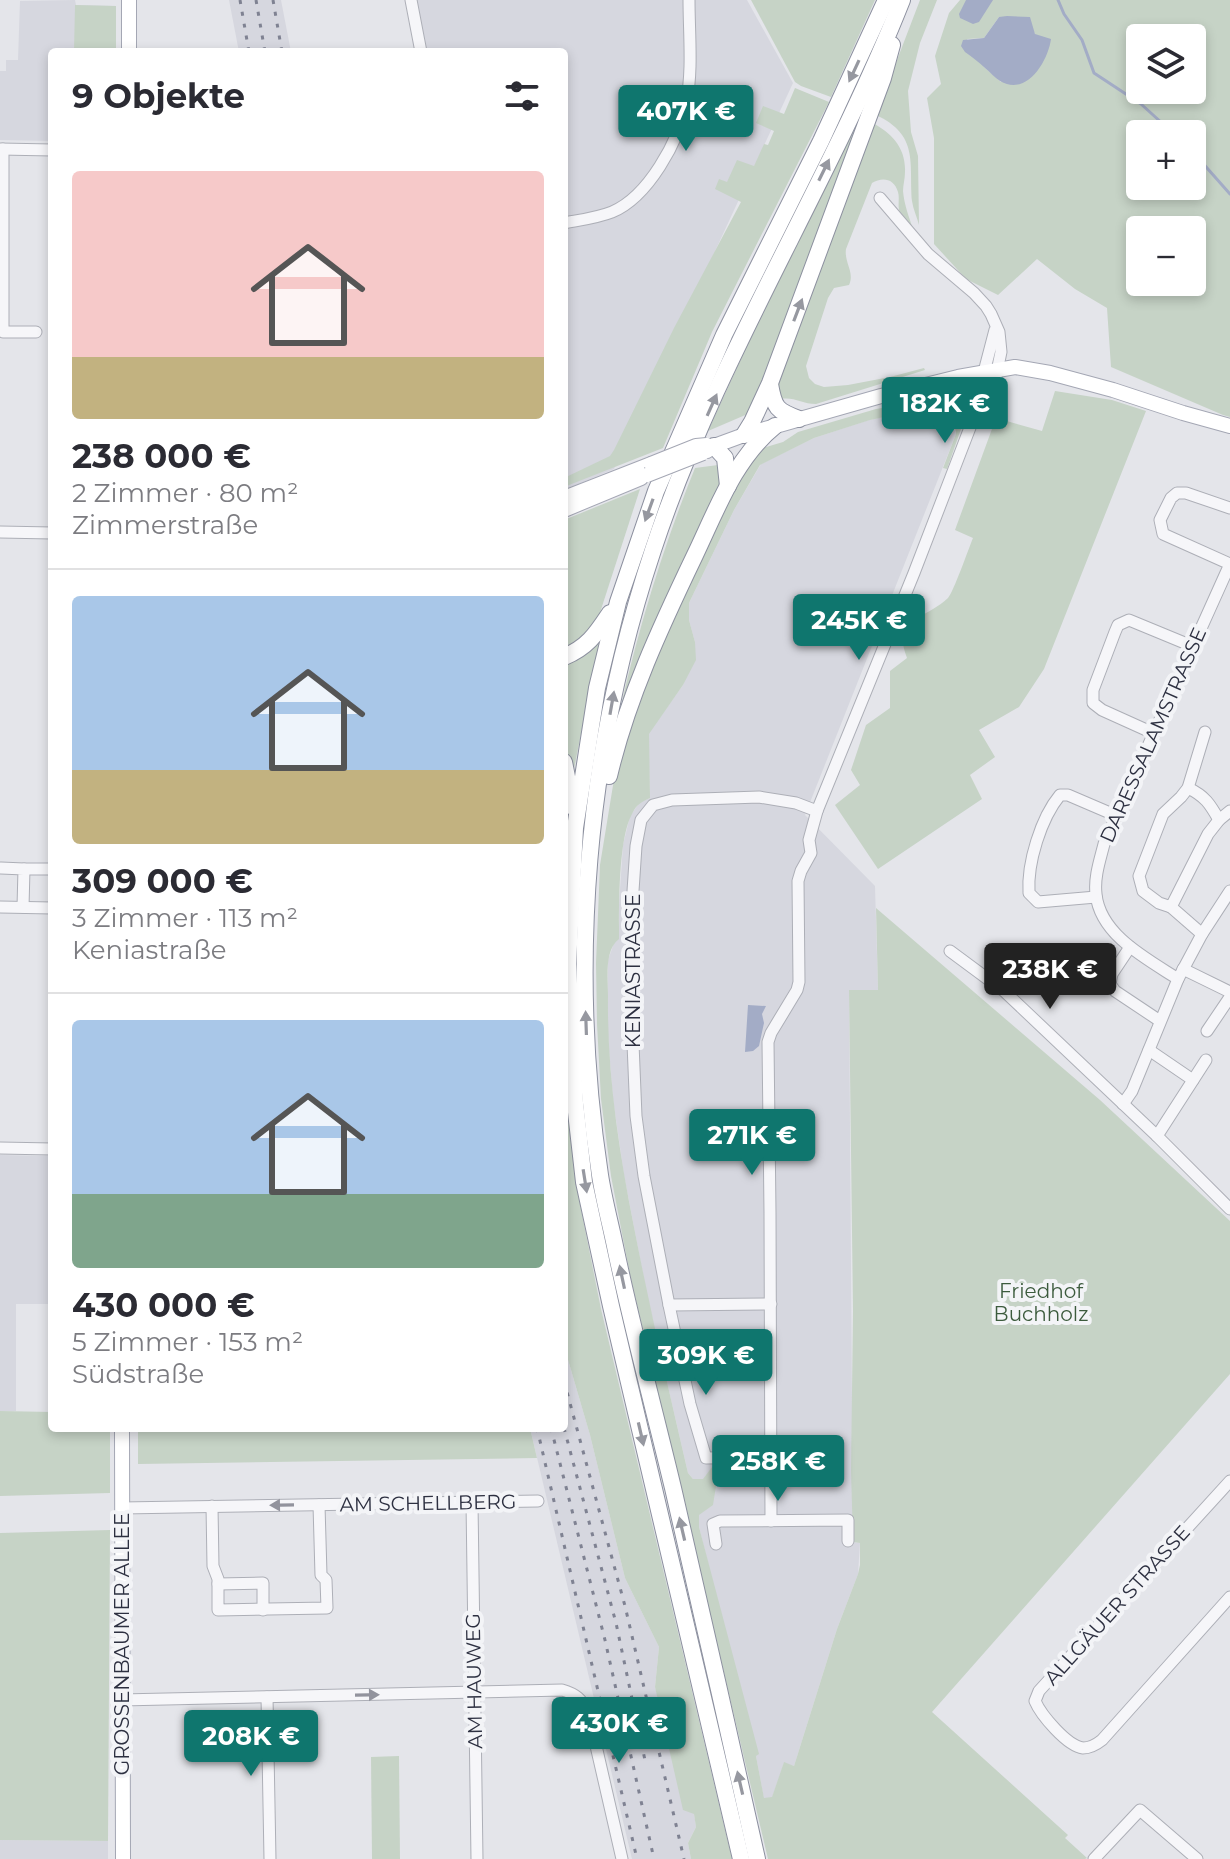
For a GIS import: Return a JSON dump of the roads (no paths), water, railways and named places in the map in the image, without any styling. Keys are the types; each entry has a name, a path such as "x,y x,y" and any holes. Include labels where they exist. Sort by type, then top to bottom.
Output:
{"highway":[{"path":"741,1859 584,1182 575,1103 568,964 575,828 597,688 618,602 656,491 724,335 821,141 886,0"},
{"path":"744,435 770,383 883,78 903,0"},
{"path":"757,1859 601,1178 586,1026 588,864 596,789 614,691 636,603 674,489 903,0"},
{"path":"770,383 776,406 783,413 799,419"},
{"path":"588,864 629,705 672,603 728,486 751,449 775,426"},
{"path":"708,448 725,458 728,486"},
{"path":"568,655 592,639 618,602"},
{"path":"568,776 575,828"}],"main road":[{"path":"129,0 129,48"},
{"path":"568,497 799,419 940,381 1022,368 1113,390 1230,426"},
{"path":"568,508 649,470"},
{"name":"GROSSENBAUMER ALLEE","path":"122,1432 123,1859"}],"street":[{"path":"411,0 420,48"},
{"path":"568,222 613,212 631,202 651,181 686,106 689,0"},
{"path":"36,332 3,332 2,149 48,150"},
{"path":"771,1521 768,1042 799,982 798,881 811,853 809,840 817,811 914,573 971,425 975,401 1001,352 995,321 986,306 928,254 880,198"},
{"path":"940,381 963,396 969,406 971,425"},
{"path":"1230,508 1186,493 1177,493 1171,498 1160,520 1163,534 1230,564"},
{"path":"0,532 48,533"},
{"name":"DARESSALAMSTRASSE","path":"1096,897 1098,867 1104,844 1230,564"},
{"path":"1153,733 1093,703 1093,690 1118,625 1129,620 1192,646"},
{"path":"1202,934 1171,907 1159,903 1143,891 1139,876 1163,814 1188,788 1205,732"},
{"path":"1171,907 1208,834 1225,818 1200,794 1188,788"},
{"path":"1117,816 1068,795 1060,795 1042,827 1031,865 1029,893 1038,902 1096,897 1110,925 1130,947 1180,974 1230,994 1207,1031"},
{"name":"KENIASTRASSE","path":"771,1457 706,1458 690,1404 644,1176 636,1116 631,995 636,846 641,820 653,805 672,800 759,797 796,803 817,811"},
{"path":"1,868 48,869"},
{"path":"23,907 24,869"},
{"path":"1123,1104 1132,1091 1180,974 1230,891"},
{"path":"0,907 48,908"},
{"path":"1130,947 1112,974 1110,984 1115,991 1160,1021"},
{"path":"950,951 1004,991 1230,1209"},
{"path":"1149,1050 1193,1080"},
{"path":"1157,1136 1206,1060"},
{"path":"0,1148 48,1149"},
{"path":"669,1305 771,1304"},
{"name":"ALLGÄUER STRASSE","path":"1230,1481 1039,1691 1035,1701 1039,1710 1074,1745 1084,1748 1093,1746 1102,1740 1230,1597"},
{"name":"AM SCHELLBERG","path":"122,1508 538,1501"},
{"name":"AM HAUWEG","path":"472,1502 477,1859"},
{"name":"AM SCHELLBERG","path":"212,1506 213,1566 218,1584 218,1610 263,1610 327,1608 326,1580 321,1575 319,1505"},
{"path":"716,1544 712,1528 716,1522 848,1520 848,1541"},
{"path":"218,1584 263,1583 263,1610"},
{"path":"121,1700 544,1690 574,1693 588,1711 622,1859"},
{"path":"267,1697 270,1859"},
{"path":"1094,1859 1140,1810 1197,1859"}],"water":[{"path":"966,0 993,0 979,22 973,24 960,18"},
{"path":"999,17 1030,17 1035,34 1051,39 1046,57 1034,74 1027,81 1010,85 1000,81 961,46 963,40 984,38"},
{"path":"748,1005 766,1006 762,1014 764,1023 759,1046 745,1052"}],"waterway":[{"path":"1058,0 1082,40 1094,73 1141,104 1159,120"},
{"path":"1206,167 1230,194"}],"railway":[{"path":"240,0 248,48"},
{"path":"256,0 264,48"},
{"path":"273,0 281,48"},
{"path":"568,1396 625,1606 684,1859"},
{"path":"538,1432 637,1859"},
{"path":"552,1432 605,1640 654,1859"},
{"path":"565,1432 616,1623 646,1765"}],"park label":[{"name":"Friedhof Buchholz","path":"1041,1302"}]}
